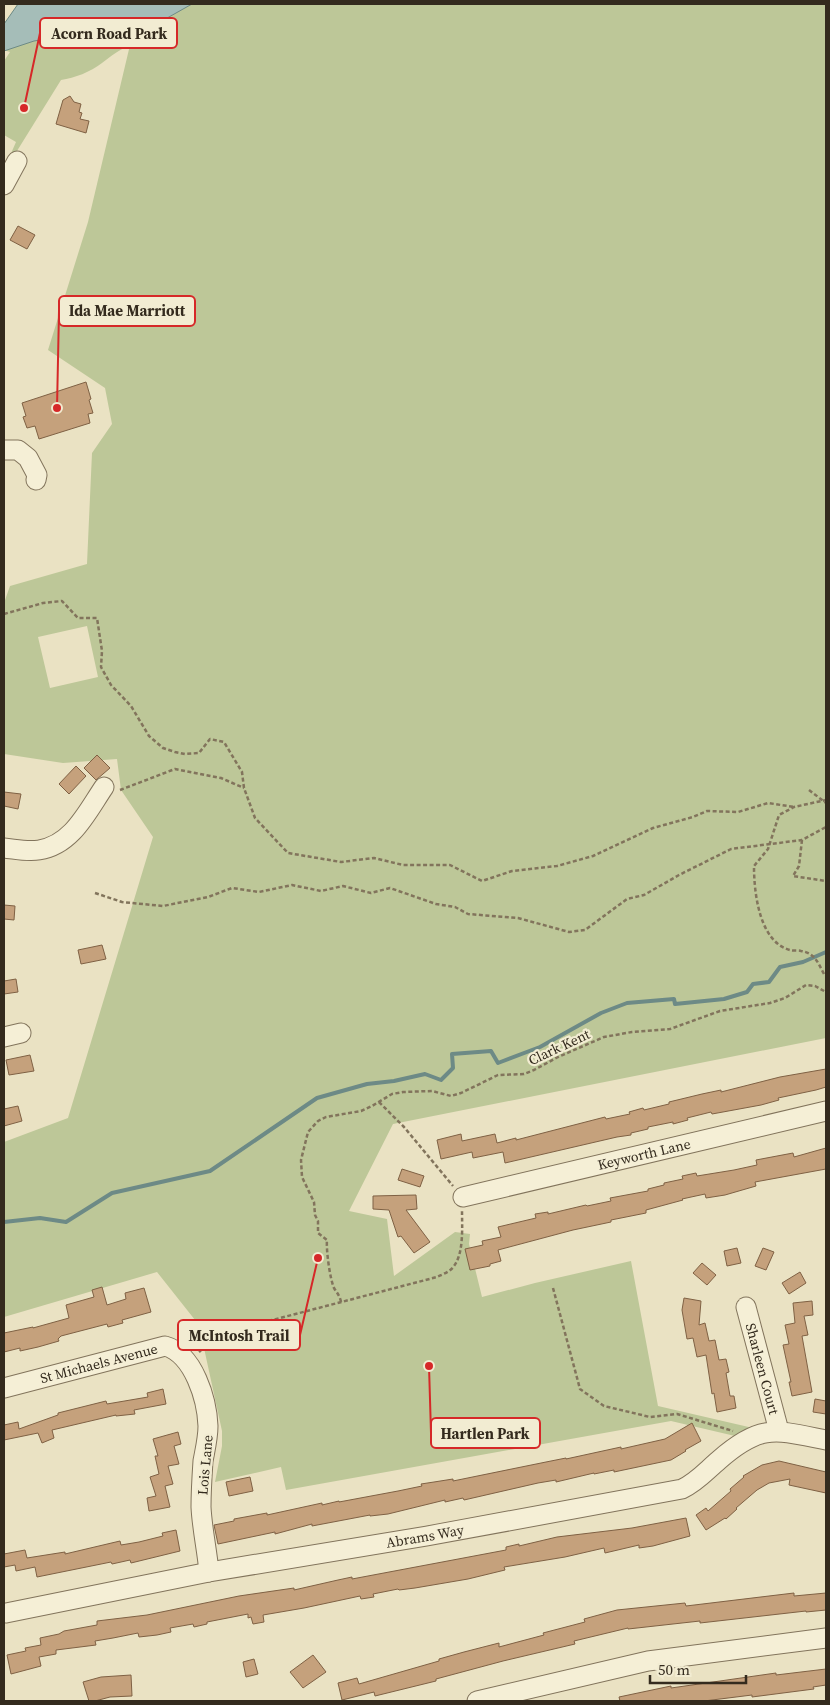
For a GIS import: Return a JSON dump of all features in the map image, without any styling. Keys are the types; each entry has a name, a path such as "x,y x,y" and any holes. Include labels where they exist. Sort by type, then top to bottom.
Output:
{"street":[{"path":"4,186 17,162"},
{"path":"4,450 18,450 28,458 37,475 36,480"},
{"path":"4,848 38,850 62,842 78,826 104,787"},
{"name":"Keyworth Lane","path":"463,1198 826,1111"},
{"name":"Sharleen Court","path":"746,1307 779,1431"},
{"name":"St Michaels Avenue","path":"4,1388 166,1346 188,1361"},
{"name":"Lois Lane","path":"188,1361 193,1368 204,1402 208,1427 203,1463 201,1508 209,1572"},
{"name":"Abrams Way","path":"6,1613 209,1572 427,1536 682,1489 692,1485 729,1452 754,1436 779,1431 826,1440"},
{"path":"477,1701 648,1661 826,1638"}],"path":[{"path":"4,614 43,603 62,601 78,618 97,618 102,652 101,667 112,685 131,706 149,736 163,748 185,754 199,753 210,739 224,742 242,772 244,788 255,818 288,853 341,862 374,858 403,865 450,865 482,881 512,870 557,866 576,861 611,848 653,828 694,817 707,811 738,812 768,803 794,806 826,802"},
{"path":"104,787 122,790 175,769 221,778 244,788"},
{"path":"809,790 826,802"},
{"path":"794,806 779,815 768,849 754,866 757,901 764,926 774,940 789,950 804,951 816,957 824,974"},
{"path":"95,893 122,902 163,906 208,897 232,888 259,892 292,885 321,891 343,886 371,893 390,888 436,904 455,907 468,914 518,918 568,932 585,930 627,899 644,895 731,849 802,840 826,827"},
{"path":"802,840 799,866 793,876 826,881"},
{"name":"Clark Kent","path":"341,1302 340,1295 333,1286 330,1264 326,1258 327,1240 318,1233 318,1221 315,1215 314,1202 300,1170 308,1132 318,1121 326,1117 361,1110 392,1094 432,1091 452,1096 498,1074 524,1074 604,1037 632,1032 670,1029 720,1011 770,1003 785,998 806,986 815,986 826,992"},
{"path":"188,1361 219,1334 437,1277 454,1266 462,1234 463,1198 404,1127 379,1102"},
{"path":"553,1288 580,1389 604,1406 650,1417 677,1414 723,1429 754,1436"}],"green space":[{"path":"18,4 826,4 826,1038 393,1124 349,1211 387,1219 394,1276 455,1232 470,1234 469,1244 482,1297 631,1261 658,1406 753,1428 735,1436 671,1421 286,1490 281,1467 215,1482 222,1446 222,1431 199,1325 157,1272 4,1317 4,1142 68,1118 153,837 121,790 117,759 63,763 4,754 4,603 10,586 87,564 92,453 112,424 105,388 48,350 88,222 130,45 87,72 61,80 12,159 9,158 16,142 4,135 4,61 10,52 4,50 4,24","holes":["87,626 98,677 50,688 38,637"]}],"water":[{"path":"18,4 192,4 153,26 130,45 99,47 83,39 65,36 34,41 4,51 4,24"}],"building":[{"path":"70,96 74,102 81,104 79,112 82,113 80,119 89,121 86,133 56,124 63,100"},
{"path":"18,226 35,235 27,249 10,240"},
{"path":"86,382 93,413 88,414 90,423 39,439 35,426 27,428 23,417 26,416 22,403"},
{"path":"97,755 110,768 96,780 84,768"},
{"path":"76,766 86,776 69,794 59,784"},
{"path":"4,792 21,794 18,809 4,806"},
{"path":"4,905 15,906 14,920 4,919"},
{"path":"102,945 106,959 81,964 78,950"},
{"path":"16,979 18,992 4,994 4,981"},
{"path":"30,1055 34,1071 9,1075 6,1060"},
{"path":"826,1069 826,1087 816,1090 778,1098 779,1100 761,1105 712,1114 711,1112 687,1118 688,1120 673,1124 673,1122 648,1127 648,1129 631,1133 631,1135 505,1163 503,1152 473,1158 472,1152 441,1159 437,1140 461,1134 462,1141 495,1134 497,1143 516,1138 516,1140 605,1117 606,1119 630,1114 629,1112 643,1108 644,1110 702,1094 721,1090 721,1092 780,1077"},
{"path":"18,1106 22,1121 4,1126 4,1109"},
{"path":"826,1148 826,1169 755,1182 756,1186 725,1195 706,1198 705,1194 682,1199 646,1210 646,1213 611,1220 611,1222 498,1250 501,1261 490,1264 490,1266 470,1270 465,1249 483,1245 482,1241 501,1237 498,1227 536,1218 535,1214 548,1212 548,1214 611,1201 610,1198 648,1191 648,1189 664,1185 664,1183 683,1179 682,1176 696,1173 697,1176 734,1170 757,1165 756,1160 793,1153 794,1157"},
{"path":"402,1169 424,1176 420,1187 398,1180"},
{"path":"416,1195 417,1209 406,1210 430,1242 414,1253 401,1236 398,1237 389,1210 373,1209 373,1196"},
{"path":"737,1248 741,1263 727,1266 724,1251"},
{"path":"763,1248 774,1252 766,1270 755,1266"},
{"path":"702,1263 716,1275 707,1285 693,1273"},
{"path":"800,1272 806,1283 789,1294 782,1283"},
{"path":"102,1287 107,1305 126,1299 125,1293 144,1288 151,1312 122,1320 123,1323 108,1327 107,1324 61,1336 58,1339 59,1341 38,1347 20,1351 20,1348 4,1352 4,1333 33,1328 69,1318 66,1305 94,1297 92,1290"},
{"path":"684,1298 701,1301 699,1325 705,1323 709,1341 715,1340 719,1360 726,1359 729,1372 726,1373 730,1396 734,1396 736,1408 717,1412 706,1355 697,1357 693,1338 687,1339 682,1310"},
{"path":"812,1301 813,1315 804,1316 808,1335 802,1336 812,1392 792,1396 783,1345 789,1344 785,1325 795,1323 793,1303"},
{"path":"163,1389 166,1404 134,1410 135,1414 116,1415 52,1430 54,1438 42,1443 38,1433 4,1440 4,1425 18,1422 19,1429 58,1415 58,1413 106,1401 107,1404 148,1397 147,1393"},
{"path":"815,1399 826,1401 826,1414 813,1412"},
{"path":"692,1423 701,1441 671,1460 614,1472 614,1470 556,1482 556,1480 538,1483 464,1500 463,1498 445,1502 445,1500 388,1514 370,1515 312,1526 312,1524 275,1534 275,1532 218,1544 214,1525 234,1521 234,1519 267,1513 267,1515 322,1503 322,1505 398,1491 422,1486 421,1484 453,1479 453,1481 621,1447 621,1449 665,1439"},
{"path":"178,1432 181,1444 174,1446 179,1464 168,1466 173,1484 165,1486 170,1507 149,1511 147,1498 156,1496 150,1477 159,1474 155,1456 158,1456 153,1439"},
{"path":"779,1461 826,1472 826,1493 789,1485 790,1479 769,1483 757,1490 726,1519 706,1530 696,1515 706,1508 708,1511 731,1491 730,1489 743,1476 762,1465"},
{"path":"250,1477 253,1491 229,1496 226,1482"},
{"path":"686,1518 690,1536 653,1546 639,1548 639,1545 605,1553 604,1548 565,1557 504,1567 505,1570 468,1579 398,1589 373,1594 374,1597 361,1599 360,1596 263,1615 264,1622 253,1624 251,1617 248,1618 248,1614 207,1622 207,1624 194,1627 193,1624 170,1628 171,1632 157,1635 139,1637 138,1633 95,1641 96,1645 56,1650 56,1654 39,1657 41,1666 11,1674 7,1655 26,1651 25,1648 41,1645 40,1638 97,1625 97,1621 147,1615 239,1596 294,1588 294,1590 352,1577 352,1579 506,1550 506,1547 519,1544 519,1546 557,1537 632,1528"},
{"path":"176,1530 180,1551 131,1563 130,1560 112,1564 111,1562 37,1577 35,1567 16,1571 15,1565 4,1567 4,1554 25,1550 27,1558 65,1552 65,1554 120,1541 121,1545 139,1542 163,1536 162,1533"},
{"path":"794,1593 794,1596 826,1593 826,1610 700,1623 700,1621 628,1628 574,1641 575,1644 503,1661 436,1679 436,1681 375,1696 374,1692 342,1700 338,1683 357,1678 359,1684 464,1652 499,1643 499,1647 544,1635 543,1633 585,1622 584,1619 617,1610 685,1603 686,1606"},
{"path":"313,1655 326,1672 303,1688 290,1672"},
{"path":"254,1659 258,1674 246,1677 243,1662"},
{"path":"826,1669 826,1685 813,1687 814,1689 704,1701 620,1701 619,1697 671,1686 671,1688 776,1673 776,1675"},
{"path":"131,1675 132,1696 110,1697 89,1701 83,1682 101,1677"}],"waterway":[{"path":"4,1222 40,1218 66,1222 112,1193 210,1171 317,1098 367,1084 394,1081 425,1074 441,1080 453,1068 452,1054 491,1051 498,1063 540,1047 601,1013 627,1003 674,999 675,1004 724,999 747,992 753,984 769,982 780,967 803,962 826,952"}],"place":[{"name":"Acorn Road Park","path":"24,108"},
{"name":"Ida Mae Marriott","path":"57,408"},
{"name":"McIntosh Trail","path":"318,1258"},
{"name":"Hartlen Park","path":"429,1366"}]}
